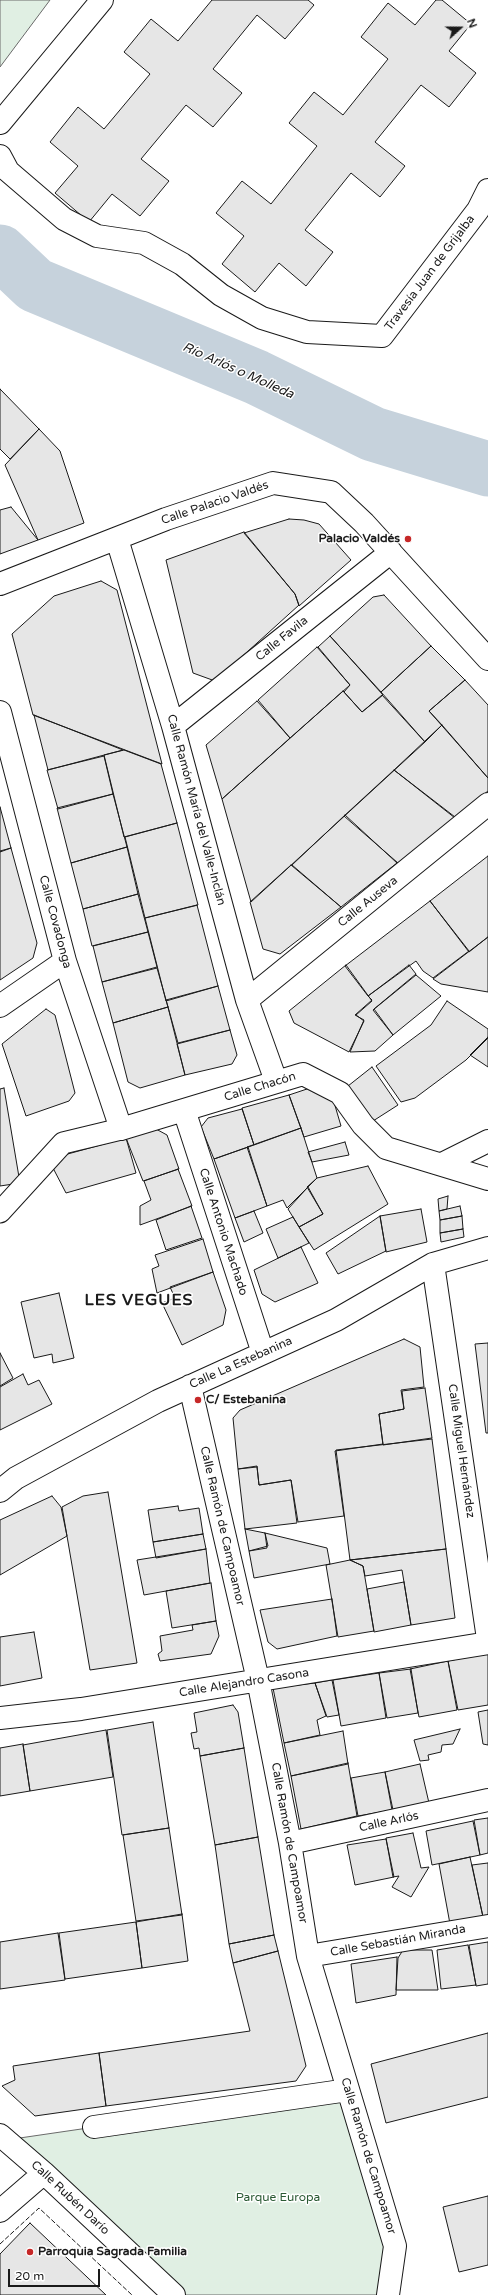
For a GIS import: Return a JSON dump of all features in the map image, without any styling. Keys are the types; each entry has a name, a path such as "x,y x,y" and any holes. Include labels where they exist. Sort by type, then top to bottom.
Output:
{"street":[{"path":"0,123 102,0"},
{"name":"Travesía Juan de Grijalba","path":"0,156 8,171 64,219 97,236 144,243 182,264 221,295 262,318 307,332 382,336 478,210 488,190"},
{"name":"Calle Palacio Valdés","path":"0,584 166,519 273,483 331,492 364,523 488,659"},
{"name":"Calle Ramón María del Valle-Inclán","path":"117,539 173,726 247,1000 276,1081"},
{"name":"Calle Favila","path":"173,726 391,552"},
{"name":"Calle Covadonga","path":"0,712 65,961 121,1128"},
{"name":"Calle Auseva","path":"247,1000 488,804"},
{"path":"0,1006 65,961"},
{"name":"Calle Chacón","path":"121,1128 303,1074 340,1092 363,1125 386,1148 488,1179"},
{"name":"Calle Antonio Machado","path":"184,1110 263,1353"},
{"path":"0,1212 63,1143 121,1128"},
{"path":"442,1164 488,1141"},
{"name":"Calle La Estebanina","path":"3,1482 16,1478 190,1386 336,1320 433,1264 488,1248"},
{"name":"Calle Miguel Hernández","path":"433,1264 488,1639"},
{"name":"Calle Ramón de Campoamor","path":"190,1386 258,1680 290,1843 308,1956 394,2246 388,2295"},
{"name":"Calle Alejandro Casona","path":"0,1718 80,1709 488,1643"},
{"name":"Calle Arlós","path":"290,1843 488,1800"},
{"name":"Calle Sebastián Miranda","path":"308,1956 488,1926"},
{"path":"94,2127 348,2090"},
{"name":"Calle Rubén Darío","path":"0,2135 44,2173 174,2295"},
{"path":"0,2211 44,2173"}],"green space":[{"path":"0,0 50,0 0,67"},
{"name":"Parque Europa","path":"348,2090 395,2246 388,2295 174,2295 6,2140"}],"building":[{"path":"212,0 308,0 314,5 285,39 257,15 213,69 242,93 213,127 186,105 141,159 169,181 140,216 112,194 89,222 55,193 78,166 50,142 78,107 104,129 150,74 124,52 151,19 178,41"},
{"path":"436,0 442,0 471,24 449,51 476,73 449,107 421,85 375,142 405,166 380,197 351,173 305,230 333,252 306,286 279,263 255,292 222,264 244,236 216,213 242,181 271,204 317,146 289,123 314,92 343,115 388,59 361,37 388,3 415,25"},
{"path":"0,389 39,429 10,459 0,449"},
{"path":"39,429 60,451 84,523 38,540 5,465"},
{"path":"11,507 38,540 0,554 0,510"},
{"path":"289,519 304,520 319,524 351,560 299,606 295,594 244,533"},
{"path":"244,532 295,594 299,605 215,681 193,673 166,560"},
{"path":"101,581 117,590 162,764 33,715 12,634 54,596"},
{"path":"384,595 431,646 381,692 330,636 373,597"},
{"path":"330,636 383,695 362,712 344,692 350,685 318,647"},
{"path":"431,646 465,680 429,711 442,725 425,742 381,692"},
{"path":"317,647 350,685 290,738 258,700"},
{"path":"465,680 488,705 488,778 429,711"},
{"path":"343,691 362,712 382,695 425,742 251,902 222,799"},
{"path":"257,701 290,738 222,799 206,745"},
{"path":"34,715 123,750 48,770"},
{"path":"442,725 488,778 488,791 455,817 394,770"},
{"path":"124,750 161,764 177,823 124,837 104,755"},
{"path":"104,756 113,794 58,809 47,770"},
{"path":"394,770 455,818 398,863 344,816"},
{"path":"113,794 127,847 71,863 57,808"},
{"path":"0,807 11,848 0,852"},
{"path":"345,815 397,863 341,907 292,865"},
{"path":"177,823 198,905 145,918 125,837"},
{"path":"127,847 138,894 83,909 71,863"},
{"path":"11,848 37,943 33,958 0,980 0,851"},
{"path":"488,856 488,937 469,952 430,901"},
{"path":"291,865 341,907 280,954 263,949 250,902"},
{"path":"138,894 148,932 92,946 83,909"},
{"path":"430,901 469,951 433,978 423,971 416,961 368,996 345,966"},
{"path":"197,905 218,986 166,1001 145,918"},
{"path":"148,932 157,967 102,982 93,946"},
{"path":"488,937 488,992 441,984 433,979"},
{"path":"346,965 372,1001 356,1015 364,1021 349,1052 294,1023 289,1011"},
{"path":"409,965 416,974 374,1009 393,1035 375,1051 350,1052 364,1020 355,1015 372,1000 368,996"},
{"path":"157,968 168,1007 113,1023 102,982"},
{"path":"416,975 441,996 393,1035 373,1010"},
{"path":"218,986 230,1030 178,1043 166,1000"},
{"path":"447,1001 488,1029 488,1038 466,1060 415,1098 401,1102 376,1066 431,1025"},
{"path":"168,1007 185,1075 140,1088 128,1082 113,1023"},
{"path":"46,1009 55,1015 75,1093 69,1101 26,1116 2,1044"},
{"path":"230,1030 237,1055 232,1064 185,1075 177,1044"},
{"path":"488,1037 488,1067 470,1055"},
{"path":"372,1067 398,1105 373,1121 348,1086"},
{"path":"316,1086 331,1092 341,1126 304,1137 289,1095"},
{"path":"4,1088 20,1183 0,1186 0,1089"},
{"path":"289,1095 301,1128 254,1145 242,1108"},
{"path":"242,1109 254,1145 214,1159 201,1127 208,1118"},
{"path":"301,1128 317,1178 287,1208 283,1200 267,1206 247,1147"},
{"path":"156,1129 167,1135 179,1169 143,1181 126,1138"},
{"path":"126,1138 136,1173 66,1193 53,1168 64,1155"},
{"path":"345,1142 349,1155 312,1162 308,1152"},
{"path":"248,1147 267,1206 235,1218 214,1159"},
{"path":"368,1166 388,1204 314,1250 299,1227 323,1214 307,1187 317,1178"},
{"path":"178,1169 192,1206 140,1225 140,1206 151,1200 144,1181"},
{"path":"308,1187 323,1214 299,1227 288,1209"},
{"path":"448,1196 447,1209 439,1211 438,1199"},
{"path":"191,1206 202,1238 166,1250 156,1220"},
{"path":"460,1206 462,1216 440,1220 439,1211"},
{"path":"421,1209 427,1242 386,1252 380,1216"},
{"path":"254,1211 263,1233 244,1242 235,1218"},
{"path":"380,1216 386,1251 338,1274 326,1253"},
{"path":"462,1216 463,1229 440,1233 440,1220"},
{"path":"293,1217 309,1243 278,1258 266,1229"},
{"path":"463,1229 464,1237 441,1242 440,1233"},
{"path":"203,1239 213,1272 157,1293 152,1269 159,1266 155,1255"},
{"path":"301,1247 318,1283 275,1302 262,1294 254,1270"},
{"path":"213,1272 226,1310 223,1325 182,1345 162,1303 175,1298 170,1287"},
{"path":"59,1293 74,1358 53,1363 52,1354 34,1358 21,1302"},
{"path":"404,1339 420,1347 424,1387 401,1390 404,1409 379,1414 383,1444 335,1451 344,1516 298,1522 291,1480 259,1485 257,1466 238,1469 233,1418 240,1410"},
{"path":"488,1343 488,1433 486,1433 475,1344"},
{"path":"0,1353 13,1378 0,1386"},
{"path":"23,1374 28,1385 39,1380 52,1404 0,1430 0,1387"},
{"path":"425,1388 432,1438 383,1445 379,1414 404,1409 402,1391"},
{"path":"432,1439 446,1549 350,1560 336,1450"},
{"path":"257,1467 259,1485 291,1480 297,1523 245,1529 238,1469"},
{"path":"108,1492 137,1663 90,1670 62,1507 83,1496"},
{"path":"52,1496 61,1507 67,1536 0,1575 0,1520"},
{"path":"178,1506 179,1511 199,1508 203,1534 153,1542 148,1510"},
{"path":"245,1529 265,1533 267,1548 249,1551"},
{"path":"265,1533 327,1548 330,1564 254,1578 249,1551 268,1546"},
{"path":"203,1534 206,1549 156,1558 153,1542"},
{"path":"206,1549 210,1583 144,1595 137,1560"},
{"path":"446,1549 455,1618 411,1625 402,1570 365,1576 363,1566 350,1560"},
{"path":"350,1560 363,1566 374,1631 338,1637 326,1565"},
{"path":"404,1582 411,1625 374,1632 367,1589"},
{"path":"211,1583 216,1621 172,1628 166,1591"},
{"path":"332,1599 337,1636 277,1649 268,1642 260,1610"},
{"path":"216,1621 219,1636 211,1654 160,1661 158,1654 162,1651 160,1636 193,1630 192,1625"},
{"path":"34,1632 42,1678 0,1686 0,1637"},
{"path":"488,1653 488,1705 458,1710 448,1661"},
{"path":"448,1661 457,1710 419,1717 410,1669"},
{"path":"411,1669 418,1713 387,1718 379,1673"},
{"path":"379,1673 386,1718 341,1726 333,1680"},
{"path":"332,1680 339,1715 327,1717 315,1683"},
{"path":"315,1683 326,1716 317,1720 320,1735 284,1743 273,1688"},
{"path":"233,1705 238,1712 244,1748 200,1756 199,1748 194,1749 191,1733 197,1732 194,1713"},
{"path":"488,1710 488,1745 483,1744 478,1712"},
{"path":"153,1722 169,1828 122,1835 107,1730"},
{"path":"460,1729 453,1744 442,1745 441,1752 428,1755 429,1760 420,1761 414,1740"},
{"path":"106,1730 113,1777 30,1791 23,1745"},
{"path":"343,1731 348,1764 291,1776 284,1743"},
{"path":"23,1744 30,1791 0,1796 0,1748"},
{"path":"244,1748 258,1837 215,1845 200,1756"},
{"path":"348,1763 357,1816 301,1829 291,1776"},
{"path":"420,1764 429,1803 393,1810 385,1772"},
{"path":"385,1772 392,1810 358,1816 351,1778"},
{"path":"488,1818 488,1853 480,1855 474,1820"},
{"path":"473,1821 480,1855 432,1865 426,1831"},
{"path":"169,1828 182,1915 136,1921 123,1835"},
{"path":"413,1833 421,1868 429,1867 411,1897 392,1887 399,1876 393,1877 386,1838"},
{"path":"258,1837 274,1935 229,1944 215,1845"},
{"path":"386,1839 394,1877 355,1885 347,1845"},
{"path":"470,1857 483,1917 450,1924 439,1864"},
{"path":"488,1863 488,1916 483,1917 472,1865"},
{"path":"182,1914 188,1961 142,1968 136,1922"},
{"path":"136,1922 142,1968 65,1979 59,1933"},
{"path":"58,1933 65,1980 0,1989 0,1942"},
{"path":"274,1935 278,1951 233,1963 229,1944"},
{"path":"488,1942 488,1984 476,1986 469,1945"},
{"path":"468,1945 476,1985 441,1989 437,1950"},
{"path":"403,1950 432,1950 438,1990 396,1990 398,1958"},
{"path":"278,1951 306,2066 296,2081 106,2106 99,2053 250,2031 233,1963"},
{"path":"397,1957 396,1995 356,2003 351,1964"},
{"path":"488,2033 488,2097 386,2123 371,2064"},
{"path":"99,2053 106,2106 35,2116 2,2086 15,2080 13,2066"},
{"path":"488,2196 488,2265 459,2272 443,2207"},
{"path":"30,2223 106,2295 0,2295 0,2254"}],"waterway":[{"name":"Río Arlós o Molleda","path":"0,252 35,285 256,377 373,434 488,469"}],"fence":[{"path":"0,2244 39,2208 132,2295"}],"place":[{"name":"Palacio Valdés","path":"408,539"},
{"name":"C/ Estebanina","path":"198,1400"},
{"name":"Parroquia Sagrada Familia","path":"30,2252"}],"district":[{"name":"LES VEGUES","path":"139,1301"}]}
